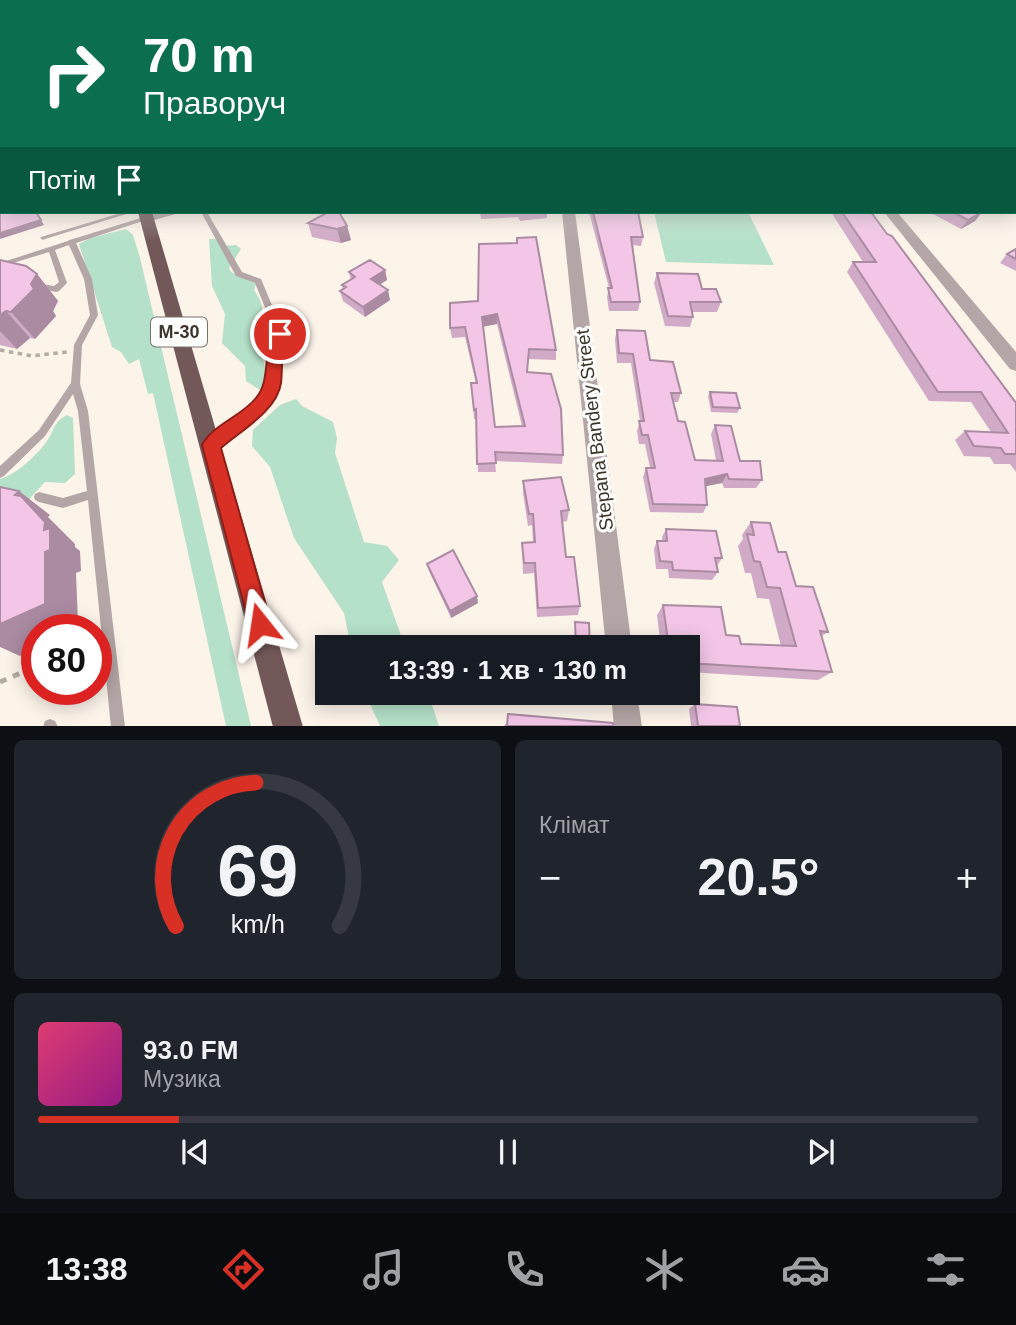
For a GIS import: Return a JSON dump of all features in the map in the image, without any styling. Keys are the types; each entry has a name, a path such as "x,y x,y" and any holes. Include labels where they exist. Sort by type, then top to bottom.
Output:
{"highway":[{"name":"М-30","path":"141,214 211,445 288,726"}],"street":[{"name":"Stepana Bandery Street","path":"568,214 617,635"},
{"path":"892,214 1016,364"},
{"path":"625,705 628,726"}],"lane":[{"path":"43,238 141,214"},
{"path":"0,265 71,242 141,214"},
{"path":"205,214 239,274 258,281 280,334 274,347 272,386 262,404 211,445"},
{"path":"71,242 88,279 94,315 78,348 75,384 83,411 118,726"},
{"path":"34,285 56,289 63,283 51,248"},
{"path":"0,473 42,433 75,384"},
{"path":"39,498 63,503 92,494"}],"path":[{"path":"0,350 32,356 62,354 78,348"},
{"path":"0,682 21,673"}],"green space":[{"path":"654,214 749,214 774,265 666,262"},
{"path":"126,229 133,235 140,258 251,726 226,726 153,393 148,394 139,359 129,364 121,352 112,347 79,244 90,238"},
{"path":"209,239 217,239 220,246 236,245 241,249 229,268 231,272 256,284 254,290 262,306 258,344 269,383 260,390 246,381 245,366 222,343 225,314 212,286"},
{"path":"296,399 302,406 333,422 337,438 335,453 364,542 387,546 399,560 382,582 401,635 349,635 344,613 294,538 270,467 252,446 253,430 280,405"},
{"path":"67,415 73,418 75,474 65,483 45,482 21,508 0,504 0,479 13,473 32,458 47,441 57,423"},
{"path":"370,705 432,705 439,726 380,726"}],"building":[{"path":"0,214 37,214 41,220 0,233"},
{"path":"324,214 340,214 347,226 337,229 308,223"},
{"path":"594,214 638,214 643,237 631,237 640,302 611,302 608,288 612,288"},
{"path":"843,214 872,214 887,234 892,236 1016,403 1016,454 1005,454 1001,448 974,446 965,431 1008,433 981,392 938,392 853,262 876,262"},
{"path":"957,214 978,214 968,220"},
{"path":"536,237 556,350 529,349 527,372 551,374 561,409 563,455 495,452 496,463 477,464 476,409 474,410 471,383 477,383 465,327 450,328 450,303 478,301 479,244 517,243 517,238","holes":["497,314 525,426 495,427 482,317"]},
{"path":"1016,249 1016,259 1007,254"},
{"path":"0,260 26,266 37,274 31,284 34,289 11,312 6,311 0,315"},
{"path":"370,260 385,270 371,279 388,290 363,307 340,291 346,287 342,285 355,277 349,272"},
{"path":"657,273 698,274 702,289 716,289 721,302 690,302 693,317 668,316"},
{"path":"617,330 645,331 650,360 673,362 681,393 671,393 678,421 685,422 695,460 723,461 715,425 731,426 740,461 760,461 762,480 729,479 727,474 705,479 707,505 653,504 646,468 655,468 648,435 642,435 639,421 644,421 633,354 619,353"},
{"path":"710,392 736,393 740,408 713,407"},
{"path":"561,477 569,510 561,511 566,557 574,557 580,606 538,608 535,563 524,563 522,543 535,542 533,514 529,514 523,481"},
{"path":"0,487 19,491 15,495 21,496 45,522 44,530 50,528 50,550 45,552 45,604 0,624"},
{"path":"751,522 770,523 778,552 786,552 796,586 813,587 828,632 820,631 832,672 700,664 700,635 667,635 663,605 721,607 726,635 739,636 741,644 796,646 780,588 767,587 760,562 754,561 747,534 754,535"},
{"path":"666,529 716,531 722,558 715,558 718,572 673,570 672,562 660,561 657,541 667,541"},
{"path":"453,550 477,596 450,611 427,564"},
{"path":"575,622 589,623 589,635 576,635"},
{"path":"695,705 737,707 740,726 698,726"},
{"path":"508,714 613,723 613,726 505,726"}],"route":[{"path":"260,624 211,445 262,404 272,386 274,347 280,334"}]}
